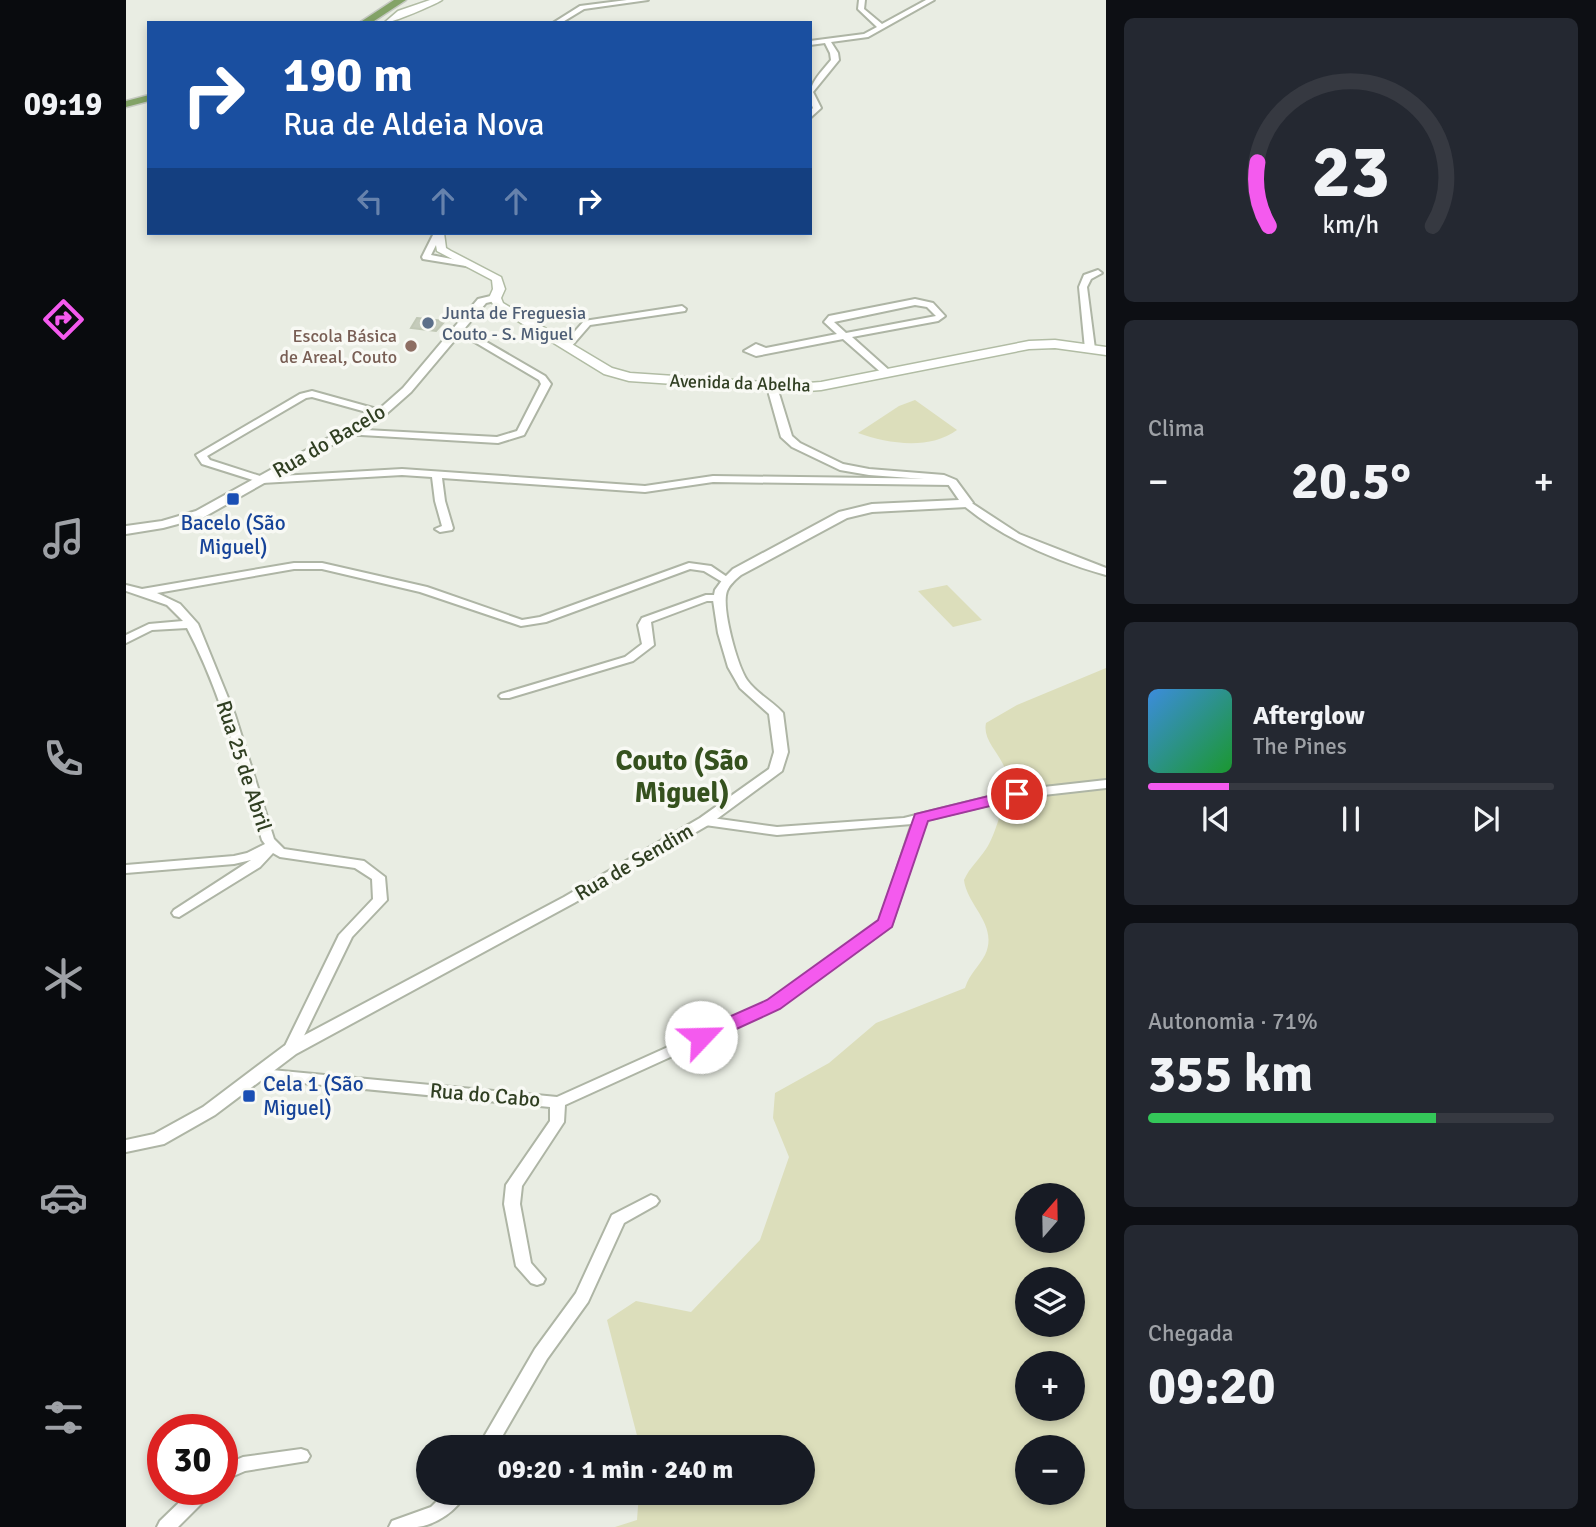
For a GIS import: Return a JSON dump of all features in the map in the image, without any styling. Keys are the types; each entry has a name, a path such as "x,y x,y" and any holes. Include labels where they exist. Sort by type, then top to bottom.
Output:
{"main road":[{"path":"367,21 401,0"},
{"path":"391,21 401,13 438,0"},
{"path":"126,104 147,99"},
{"path":"438,235 441,249 455,260 487,271 497,279 497,302"},
{"name":"Avenida da Abelha","path":"497,302 608,371 629,377 772,387 821,386 1029,345 1055,344 1106,351"}],"street":[{"path":"559,21 582,7 645,0"},
{"path":"863,0 861,9 881,27"},
{"path":"812,43 866,36 931,0"},
{"path":"812,90 835,61 827,41"},
{"path":"812,97 817,108 812,114"},
{"path":"437,235 426,257 470,265"},
{"path":"1090,349 1083,287 1087,277 1098,273"},
{"name":"Rua do Bacelo","path":"126,530 163,524 200,513 381,413 407,390 473,311 497,302"},
{"path":"764,351 846,337 931,321 941,316 930,305 915,302 832,317 828,322 846,337 887,373"},
{"path":"567,346 587,323 682,309"},
{"path":"347,432 498,440 521,433 546,384 542,378 460,329"},
{"path":"772,387 787,437 796,445 840,467 869,472 929,474 952,482 967,503 989,523 1008,534 1106,572"},
{"path":"381,413 312,394 303,396 201,456 206,462 262,480 402,472 645,489 713,478 952,482"},
{"path":"437,475 440,501 448,528 440,528"},
{"path":"505,696 629,659 648,645 644,625 646,620 706,598 719,598 728,581 737,572 843,515 872,508 967,503"},
{"path":"141,592 294,566 322,566 423,589 521,623 542,621 689,566 707,568 728,581"},
{"name":"Rua 25 de Abril","path":"126,588 175,605 192,624 221,696 268,840 280,853 359,864 378,877 380,900 346,935 290,1050"},
{"name":"Rua de Sendim","path":"126,1146 158,1140 209,1111 290,1050 569,900 705,821 775,771 781,752 776,713 737,676 719,598"},
{"path":"126,640 149,627 192,624"},
{"path":"705,821 777,831 904,822 1017,794 1106,784"},
{"name":"Rua do Cabo","path":"261,1074 558,1102 773,1004 886,923 921,817"},
{"path":"126,869 234,860 251,856 273,845"},
{"path":"179,913 255,864 273,845"},
{"path":"537,1279 524,1266 512,1204 514,1185 557,1122 558,1102"},
{"path":"494,1435 541,1354 582,1297 618,1219 651,1201"},
{"path":"238,1466 301,1456"},
{"path":"166,1527 189,1505"},
{"path":"398,1527 437,1512 444,1505"}],"green space":[{"path":"915,400 957,430 922,443 882,440 858,433 899,406"},
{"path":"947,585 982,620 953,627 918,591"},
{"path":"1106,668 1106,1527 615,1527 637,1520 638,1505 815,1505 815,1435 637,1435 607,1320 636,1301 691,1312 760,1240 789,1157 773,1118 775,1093 829,1063 876,1023 965,988 985,955 988,934 964,880 994,833 1004,800 1006,780 1004,766 987,736 986,723 1017,705"}],"building":[{"name":"Junta de Freguesia Couto - S. Miguel","path":"417,318 445,321 436,331 411,328"}],"place":[{"name":"Junta de Freguesia Couto - S. Miguel","path":"428,323"},
{"name":"Escola Básica de Areal, Couto","path":"411,346"},
{"name":"Bacelo (São Miguel)","path":"233,499"},
{"name":"Cela 1 (São Miguel)","path":"249,1096"}],"district":[{"name":"Couto (São Miguel)","path":"682,776"}],"route":[{"path":"701,1037 773,1004 886,923 921,817 1017,794"}]}
